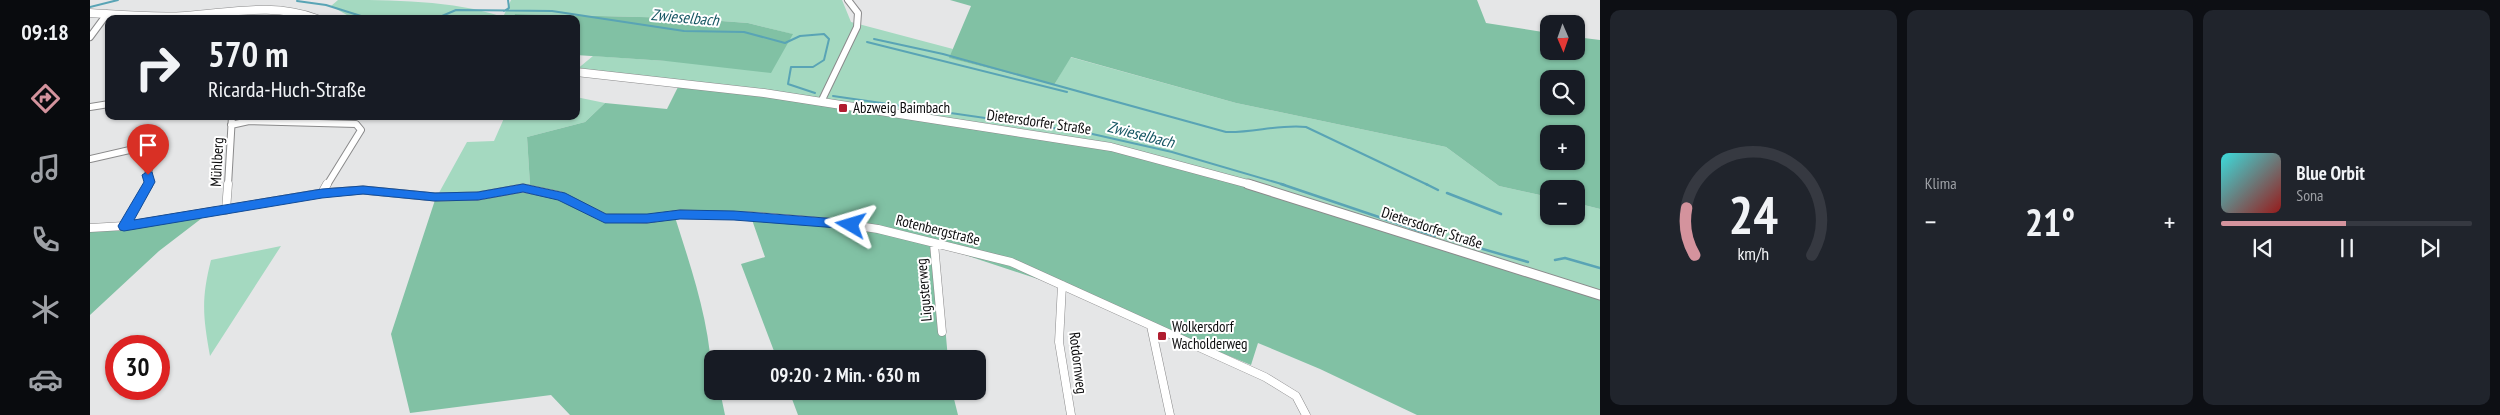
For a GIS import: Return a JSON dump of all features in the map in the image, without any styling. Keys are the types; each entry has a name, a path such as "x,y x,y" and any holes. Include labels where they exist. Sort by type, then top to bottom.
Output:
{"street":[{"path":"821,102 857,27 858,13 848,0"},
{"path":"194,15 262,7 310,15"},
{"path":"90,13 146,15"},
{"path":"90,37 105,17"},
{"name":"Dietersdorfer Straße","path":"580,72 764,93 1111,146 1262,188 1600,295"},
{"path":"90,107 105,105"},
{"name":"Mühlberg","path":"226,210 232,120"},
{"path":"231,125 249,121 356,124 361,130 322,194"},
{"path":"90,159 147,146 153,148 148,175 150,182 124,226"},
{"name":"Rotenbergstraße","path":"90,228 124,226 322,194 363,190 452,197 478,196 523,188 561,196 605,218 647,219 680,214 752,216 838,223 878,229 1011,262 1265,377 1294,393 1305,411"},
{"name":"Ligusterweg","path":"934,244 942,332"},
{"name":"Rotdornweg","path":"1062,285 1059,342 1071,415"},
{"path":"1151,326 1170,415"}],"green space":[{"path":"338,0 422,2 464,7 497,15 347,15 331,6"},
{"path":"511,0 842,0 851,22 953,49 950,58 1054,85 1070,57 1236,103 1446,147 1499,186 1540,195 1540,225 1585,225 1585,205 1600,209 1600,299 1106,149 580,71 580,67 593,56 666,61 792,34 748,23 681,18 504,15"},
{"path":"950,0 1477,0 1486,23 1540,32 1540,60 1585,60 1585,38 1600,40 1600,209 1585,205 1585,180 1540,180 1540,195 1499,186 1446,147 1236,103 1071,57 1054,85 949,58 971,6"},
{"path":"515,14 556,15 515,15"},
{"path":"580,16 681,18 748,23 793,34 771,73 666,61 580,55"},
{"path":"678,87 760,96 1106,149 1263,191 1600,299 1600,415 1417,415 1320,369 1258,343 1251,365 1059,286 938,246 947,350 774,350 741,264 765,257 750,214 674,214 700,301 709,346 709,350 704,350 704,400 722,400 725,415 570,415 551,395 410,413 391,334 435,200 477,200 530,185 527,137 585,122 605,103 667,109"},
{"path":"580,98 605,103 585,122 527,137 530,185 477,200 435,200 467,142 494,141 503,120 580,120"},
{"path":"206,215 159,251 90,315 90,230"},
{"path":"281,246 210,356 204,297 211,260"},
{"path":"792,400 954,400 958,415 798,415"}],"waterway":[{"name":"Zwieselbach","path":"90,7 118,0"},
{"path":"505,11 509,8 508,0"},
{"name":"Zwieselbach","path":"297,1 326,5 358,15"},
{"name":"Zwieselbach","path":"444,15 456,10 505,11"},
{"name":"Zwieselbach","path":"505,11 552,11 578,15"},
{"name":"Zwieselbach","path":"580,15 684,31 744,32 785,43 800,36 824,34 829,39 824,60 813,67 791,67 788,84 815,93"},
{"path":"874,39 943,54 1226,132 1296,126 1306,127 1428,185"},
{"path":"867,42 1067,92"},
{"name":"Zwieselbach","path":"833,96 1088,133 1172,152 1285,185"},
{"name":"Zwieselbach","path":"1281,184 1435,236"},
{"path":"1428,185 1438,190"},
{"path":"1447,193 1501,214"},
{"name":"Zwieselbach","path":"1448,239 1528,262"},
{"name":"Zwieselbach","path":"1555,260 1565,258 1600,268"}],"place":[{"name":"Abzweig Baimbach","path":"843,108"},
{"name":"Wolkersdorf Wacholderweg","path":"1162,336"}],"route":[{"path":"148,175 150,182 124,226 322,194 363,190 435,197 478,196 523,188 561,196 605,218 647,219 680,214 752,216 851,225"}]}
